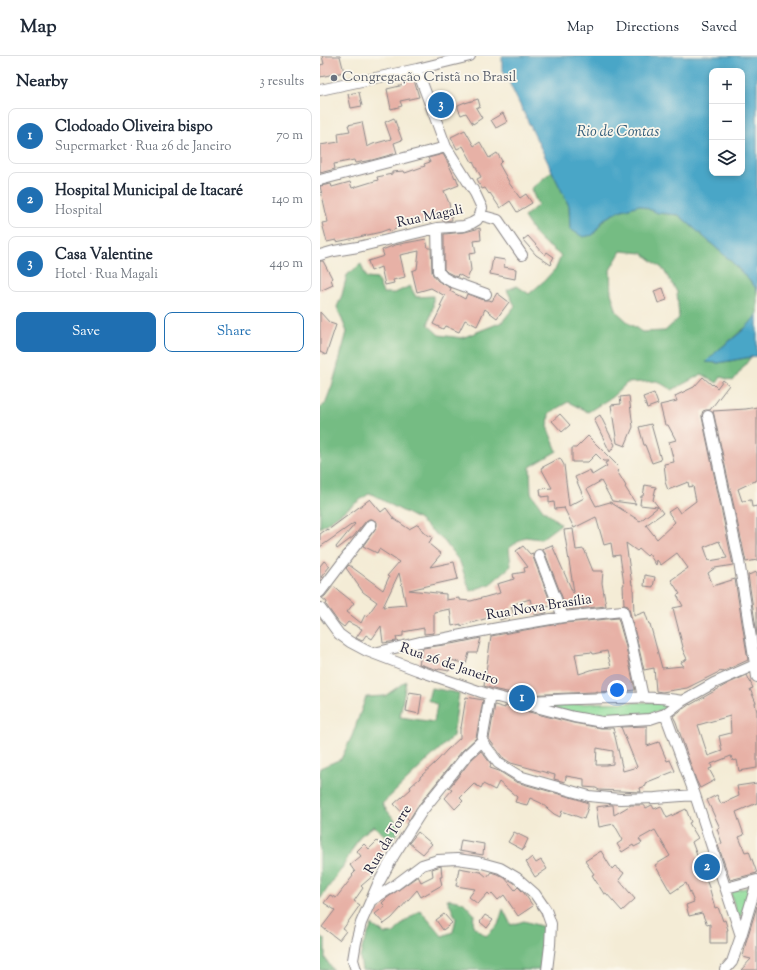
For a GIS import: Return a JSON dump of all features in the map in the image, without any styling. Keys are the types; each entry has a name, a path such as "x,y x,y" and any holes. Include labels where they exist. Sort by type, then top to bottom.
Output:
{"street":[{"path":"320,90 470,56"},
{"name":"Rua Magali","path":"320,255 437,228 464,226 477,220 480,215 482,208 475,193 446,147 417,69"},
{"path":"320,180 446,147"},
{"path":"480,215 498,220 522,255"},
{"path":"437,228 438,271 443,277 486,294"},
{"path":"708,416 739,561 757,677"},
{"path":"320,592 371,525"},
{"path":"539,555 563,617"},
{"name":"Rua 26 de Janeiro","path":"320,608 339,634 366,651 490,695 574,717 602,722 650,719 665,714 682,701"},
{"name":"Rua Nova Brasília","path":"374,653 420,642 563,617 623,611 643,697"},
{"path":"682,701 714,683 756,664"},
{"path":"490,695 482,741 498,762 519,776 589,796 620,799 695,795"},
{"name":"Rua 26 de Janeiro","path":"516,702 643,697 682,701"},
{"path":"665,714 695,795 741,936"},
{"name":"Rua da Torre","path":"353,967 356,942 361,923 378,884 422,811 467,755 482,741"},
{"path":"372,900 422,865 438,860 457,859 478,862 500,868 518,878 529,888 546,910 551,924 548,970"},
{"path":"725,970 732,962 757,881 726,888"}],"green space":[{"path":"552,171 569,206 570,229 593,235 604,219 619,211 639,205 658,213 679,215 731,261 757,291 757,313 755,318 706,362 718,363 751,357 733,381 721,377 717,383 702,374 672,390 657,381 627,383 612,397 588,412 568,402 549,413 548,429 557,451 530,467 531,493 543,510 561,524 541,539 525,537 509,548 511,566 490,584 470,591 460,562 444,541 418,519 370,493 320,528 320,408 325,404 333,383 347,332 337,307 347,275 361,264 366,278 377,279 383,293 395,293 410,286 416,297 433,296 433,307 428,325 439,335 462,338 502,322 515,306 507,290 517,286 529,294 545,280 556,268 561,256 537,237 524,217 538,205 531,189","holes":["621,251 642,253 663,269 677,292 679,318 665,331 642,332 630,324 617,312 611,293 610,270"]},
{"path":"406,681 400,717 434,722 437,705 428,700 431,688 459,693 453,736 382,804 401,828 391,841 374,826 360,836 342,868 320,899 320,768 341,759 352,736 366,697 385,696"},
{"path":"598,703 675,703 662,710 638,716 607,717 586,716 544,706"},
{"path":"751,887 739,921 730,891"},
{"path":"447,899 463,902 474,914 473,926 486,936 498,925 503,909 511,925 524,921 544,927 544,949 540,970 362,970 360,958 363,945 372,925 385,934 394,933 403,923 420,910 442,936 453,932 456,918"},
{"path":"320,936 325,939 325,958 333,970 320,970"}],"water":[{"name":"Rio de Contas","path":"502,56 757,56 757,291 731,261 679,215 658,213 639,205 619,211 604,219 593,235 583,237 570,229 569,206 502,68"},
{"path":"757,313 757,356 718,363 706,362 720,348 744,330"}],"building":[{"path":"322,56 340,56 344,72 320,77 320,65 324,64"},
{"path":"413,77 419,97 400,101 402,106 391,109 387,89 404,85 403,80"},
{"path":"359,92 362,106 351,108 348,94"},
{"path":"478,99 480,106 476,108 482,118 473,124 466,113 461,115 458,105"},
{"path":"503,113 507,122 496,128 491,120"},
{"path":"394,118 402,140 394,143 397,153 355,163 354,160 334,164 335,169 320,173 320,145 339,142 338,133 350,131 348,125 362,122 367,147 391,139 385,122"},
{"path":"465,130 474,146 480,142 489,158 497,153 502,161 499,164 509,183 520,198 526,194 532,203 517,212 510,201 500,208 490,193 489,194 485,188 482,189 477,179 481,177 473,161 472,162 463,146 457,149 451,137"},
{"path":"443,154 459,185 444,191 449,203 452,220 443,221 442,215 417,224 415,218 390,232 389,229 346,240 327,242 322,223 328,222 320,186 331,184 332,187 350,182 352,188 378,180 377,177 392,174 392,172 404,171 405,173 425,166 424,164 430,162 428,158"},
{"path":"480,228 481,240 474,241 476,253 469,254 471,270 467,279 458,274 457,277 447,272 444,269 444,234 465,232"},
{"path":"528,236 545,255 547,252 554,257 551,265 536,255 523,240"},
{"path":"426,239 428,248 431,248 433,275 438,281 451,288 450,291 465,299 467,294 492,301 497,293 509,302 497,318 485,309 477,326 465,320 459,332 445,326 443,329 433,324 445,296 431,288 417,292 412,271 417,269 419,251 400,255 405,277 393,280 394,283 385,285 381,267 371,271 368,261 384,256 382,250 395,245"},
{"path":"493,258 505,260 504,267 516,269 515,279 490,274"},
{"path":"320,261 323,261 332,278 333,285 320,291"},
{"path":"663,288 667,300 658,303 654,291"},
{"path":"320,312 330,323 336,325 326,355 320,352"},
{"path":"703,377 717,388 723,380 729,385 710,410 703,411 702,417 733,565 715,568 708,573 713,586 735,579 748,660 722,672 721,671 687,688 662,692 656,691 654,668 644,670 629,609 628,606 624,605 624,585 620,555 613,556 611,543 604,545 596,517 574,528 564,508 555,509 554,502 549,503 549,496 541,497 540,489 552,488 541,468 560,458 564,465 569,506 584,498 575,477 590,470 592,475 607,466 605,463 609,461 603,461 596,454 588,462 572,462 572,448 576,448 588,436 620,468 617,471 636,504 612,501 601,481 587,489 596,506 610,502 640,521 658,507 640,505 641,496 643,496 645,485 656,487 653,500 663,513 646,525 657,539 675,522 668,512 676,507 680,513 696,501 693,486 689,487 688,482 668,490 665,482 664,464 674,462 669,442 676,440 668,425 665,425 660,405 677,401 675,396 694,387","holes":["719,541 727,558 709,561 704,547","626,543 637,551 639,549 647,556 649,554 656,565 657,560 661,565 677,553 688,568 671,580 680,594 677,595 683,606 673,608 682,648 687,659 681,662 683,666 662,668 650,624 645,612 634,616 633,585"]},
{"path":"654,393 658,404 647,408 643,397"},
{"path":"629,396 633,427 625,446 617,443 611,405 621,404 620,397"},
{"path":"757,407 757,480 738,489 742,501 751,500 752,507 757,506 757,560 746,562 713,411"},
{"path":"560,414 570,425 562,432 552,421"},
{"path":"600,415 615,445 610,452 594,419"},
{"path":"651,424 661,460 652,463 644,445 639,427"},
{"path":"370,499 381,512 386,508 394,519 409,529 418,524 424,533 432,537 429,544 441,554 430,567 454,562 458,579 409,590 446,594 446,600 459,598 459,600 471,601 500,593 497,584 514,579 513,574 525,572 524,568 528,567 516,551 523,546 530,554 533,553 533,557 552,606 545,607 547,613 534,615 530,599 514,604 514,606 511,607 514,615 500,620 498,615 461,626 461,624 452,626 450,609 434,612 434,633 424,634 424,628 403,632 403,636 396,637 397,641 383,643 381,626 372,639 366,635 362,641 356,638 362,629 348,622 344,627 339,623 326,605 327,602 322,598 333,586 354,603 347,612 361,623 365,615 367,616 377,602 363,592 346,568 349,565 383,590 389,577 387,576 399,562 379,549 377,553 363,546 377,526 377,522 372,519 366,521 353,537 337,549 336,547 355,524 354,523 320,547 320,534 327,529 328,530","holes":["399,573 406,605 383,607"]},
{"path":"573,529 576,550 584,549 593,571 603,571 602,583 606,606 567,610 545,553 542,549 552,545 573,593 564,530"},
{"path":"324,561 330,566 321,577 323,578 320,581 320,566"},
{"path":"757,572 757,635 748,575"},
{"path":"645,575 655,577 653,587 644,586"},
{"path":"618,618 635,690 522,695 484,686 491,636 564,623","holes":["607,651 611,667 594,669 579,674 575,654 592,652 593,654"]},
{"path":"481,638 477,653 469,653 466,664 451,660 449,671 438,670 419,664 423,648"},
{"path":"747,675 753,688 750,689 756,703 757,712 757,768 739,771 737,760 733,761 731,756 711,764 712,768 709,769 715,780 700,788 673,716 690,704","holes":["730,716 731,733 719,736 722,751 708,756 698,725"]},
{"path":"409,692 422,694 419,714 406,711"},
{"path":"466,697 483,700 476,738 462,751 417,807 409,820 394,804 411,789 410,787 460,738 460,728"},
{"path":"495,705 505,708 505,706 573,723 601,728 613,728 623,771 637,767 621,727 647,726 647,746 659,742 667,761 670,760 675,771 645,783 646,786 640,788 641,792 599,790 596,788 584,787 584,779 566,776 565,782 554,779 555,775 511,763 503,758 489,739","holes":["597,748 613,751 613,764 596,765"]},
{"path":"481,751 491,764 490,768 499,771 516,782 588,803 584,819 562,811 560,817 541,803 530,798 527,805 515,802 517,797 499,782 495,790 483,784 481,788 474,784 460,798 463,801 455,809 445,798 452,790 449,788 472,759"},
{"path":"757,783 757,803 736,812 744,835 739,837 745,852 749,851 757,873 730,880 718,845 722,843 717,829 720,828 707,800 717,795 721,804 739,796 737,786"},
{"path":"613,805 614,815 631,805 644,805 646,808 652,805 654,809 661,806 667,818 686,809 691,822 689,823 698,838 692,842 710,890 715,908 718,907 723,921 725,920 728,930 727,943 710,943 710,924 707,925 702,913 689,916 686,905 694,902 686,883 671,893 655,865 670,856 655,830 639,839 642,843 634,847 633,845 622,852 617,844 623,840 614,824 599,827 596,807"},
{"path":"418,832 432,844 423,854 409,843"},
{"path":"514,832 528,839 523,850 508,842"},
{"path":"461,840 484,844 483,855 459,851"},
{"path":"377,841 385,849 378,857 382,862 373,871 375,874 361,886 363,888 354,901 360,905 343,929 346,931 339,940 322,927 335,910 324,903 330,895 336,898 353,876 352,875 355,872 350,865 361,856 357,851 364,844 369,849"},
{"path":"601,851 612,869 615,866 624,873 619,880 635,899 622,911 606,893 604,894 592,875 594,874 585,861"},
{"path":"532,857 536,863 541,860 547,869 535,877 526,862"},
{"path":"441,866 442,877 440,877 442,885 421,897 417,890 392,918 384,924 375,914 385,906 382,903 387,898 418,876 421,882 433,876 432,869"},
{"path":"459,868 481,872 487,877 491,872 505,878 515,890 518,887 524,893 533,906 518,916 504,895 498,900 492,893 490,895 488,893 478,904 469,897 475,889 456,886"},
{"path":"757,906 757,970 741,970 751,959 743,957"},
{"path":"444,914 452,923 443,930 436,920"},
{"path":"485,915 493,920 487,928 480,922"}],"place":[{"name":"Congregação Cristã no Brasil","path":"334,78"},
{"name":"Casa Valentine","path":"441,105"},
{"name":"Clodoado Oliveira bispo","path":"522,698"},
{"name":"Hospital Municipal de Itacaré","path":"707,867"}]}
